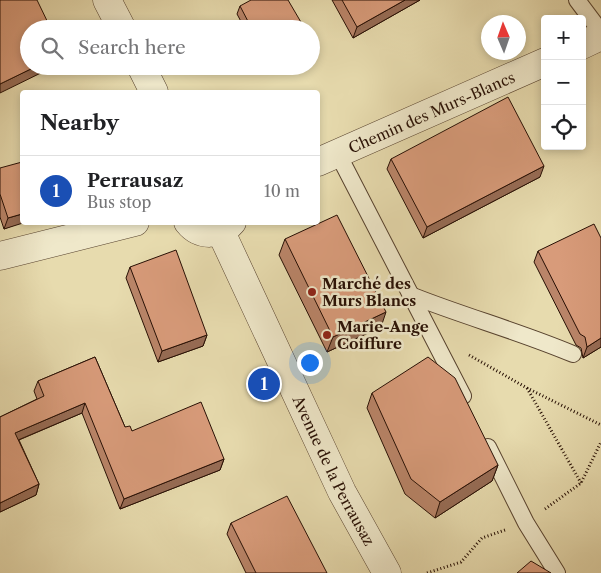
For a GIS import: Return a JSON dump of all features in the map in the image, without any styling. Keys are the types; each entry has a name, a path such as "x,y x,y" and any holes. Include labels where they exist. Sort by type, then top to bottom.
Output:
{"street":[{"path":"107,0 117,20"},
{"path":"586,43 601,36"},
{"name":"Chemin des Murs-Blancs","path":"328,158 541,64"},
{"path":"145,75 153,90"},
{"path":"0,256 123,225"},
{"path":"192,225 201,232 211,234 226,227"},
{"name":"Avenue de la Perrausaz","path":"226,227 342,492 387,573"}],"lane":[{"path":"577,0 601,32"},
{"path":"328,158 413,296 470,410"},
{"path":"413,296 448,310 528,334 573,354"},
{"path":"483,436 526,523 557,573"}],"path":[{"path":"431,333 527,388 601,425"},
{"path":"527,388 581,483"}],"building":[{"path":"0,0 37,0 47,20 20,20 20,74 0,84"},
{"path":"251,0 288,0 300,20 247,20 240,6"},
{"path":"342,0 405,0 357,27"},
{"path":"508,97 544,166 427,227 391,159"},
{"path":"20,163 20,215 8,218 0,194 0,168"},
{"path":"337,215 386,312 333,337 285,239 315,225 320,225 320,223"},
{"path":"594,224 601,238 601,338 587,347 585,337 580,334 538,251"},
{"path":"176,250 207,335 162,351 130,267"},
{"path":"95,357 125,427 130,426 132,431 201,402 224,459 124,499 85,403 15,433 39,484 0,503 0,417 44,396 38,381"},
{"path":"428,357 455,378 498,465 440,502 411,479 372,393"},
{"path":"287,496 327,573 256,573 231,523"},
{"path":"531,561 551,573 517,573"}],"place":[{"name":"Marché des Murs Blancs","path":"312,292"},
{"name":"Marie-Ange Coiffure","path":"327,335"},
{"name":"Perrausaz","path":"264,384"}]}
